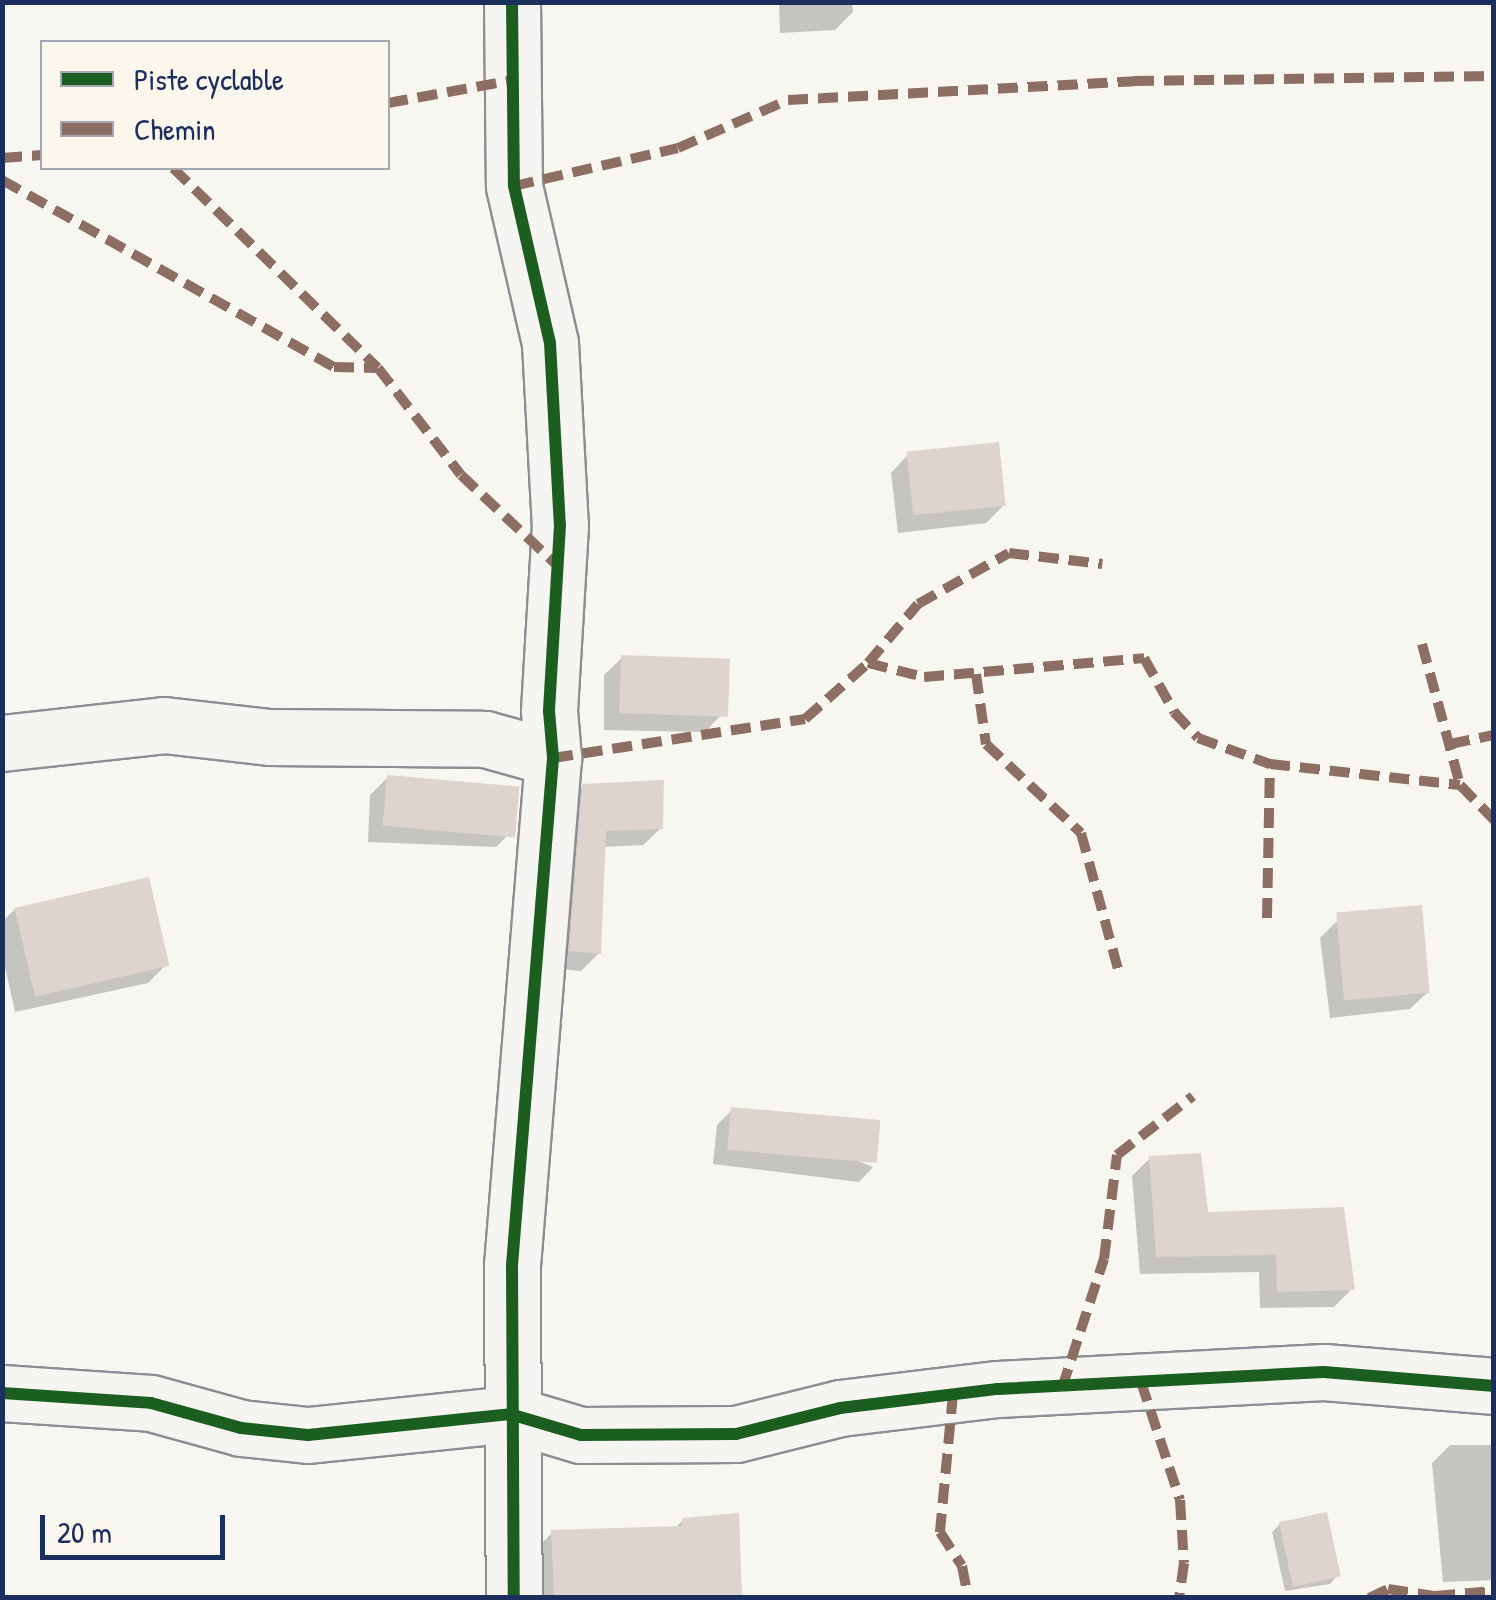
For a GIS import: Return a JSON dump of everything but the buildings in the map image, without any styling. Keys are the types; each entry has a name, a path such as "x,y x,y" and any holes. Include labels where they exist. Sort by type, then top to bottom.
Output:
{"street":[{"path":"512,2 514,186 550,342 560,524 548,710 553,758 519,1148 510,1414 514,1598"},
{"path":"2,743 164,725 270,737 485,739 553,758"},
{"path":"2,1393 151,1404 241,1428 308,1435 510,1414 580,1435 736,1434 840,1408 998,1389 1324,1372 1494,1386"}],"marked path":[{"path":"514,186 678,148 788,100 1134,81 1494,76"},
{"path":"390,103 513,80"},
{"path":"2,158 40,155"},
{"path":"175,170 378,368 461,475 558,566"},
{"path":"2,180 334,367 378,368"},
{"path":"553,758 805,719 868,663 918,604 1009,553 1102,564"},
{"path":"1422,644 1460,785"},
{"path":"868,663 924,677 1144,658 1174,712 1198,738 1270,764 1460,785 1494,820"},
{"path":"976,674 986,744 1081,833 1120,977"},
{"path":"1450,744 1494,735"},
{"path":"1267,918 1270,764"},
{"path":"1062,1388 1104,1259 1117,1155 1193,1096"},
{"path":"1141,1382 1180,1500 1184,1563 1179,1598"},
{"path":"953,1394 940,1532 962,1566 968,1598"},
{"path":"1369,1598 1388,1589 1435,1596 1494,1591"}],"cycle path":[{"path":"512,2 514,186 550,343 560,525 549,711 553,758 512,1265 514,1598"},
{"path":"2,1393 151,1403 241,1428 308,1435 510,1414 581,1435 736,1434 840,1408 998,1389 1324,1372 1494,1386"}]}
